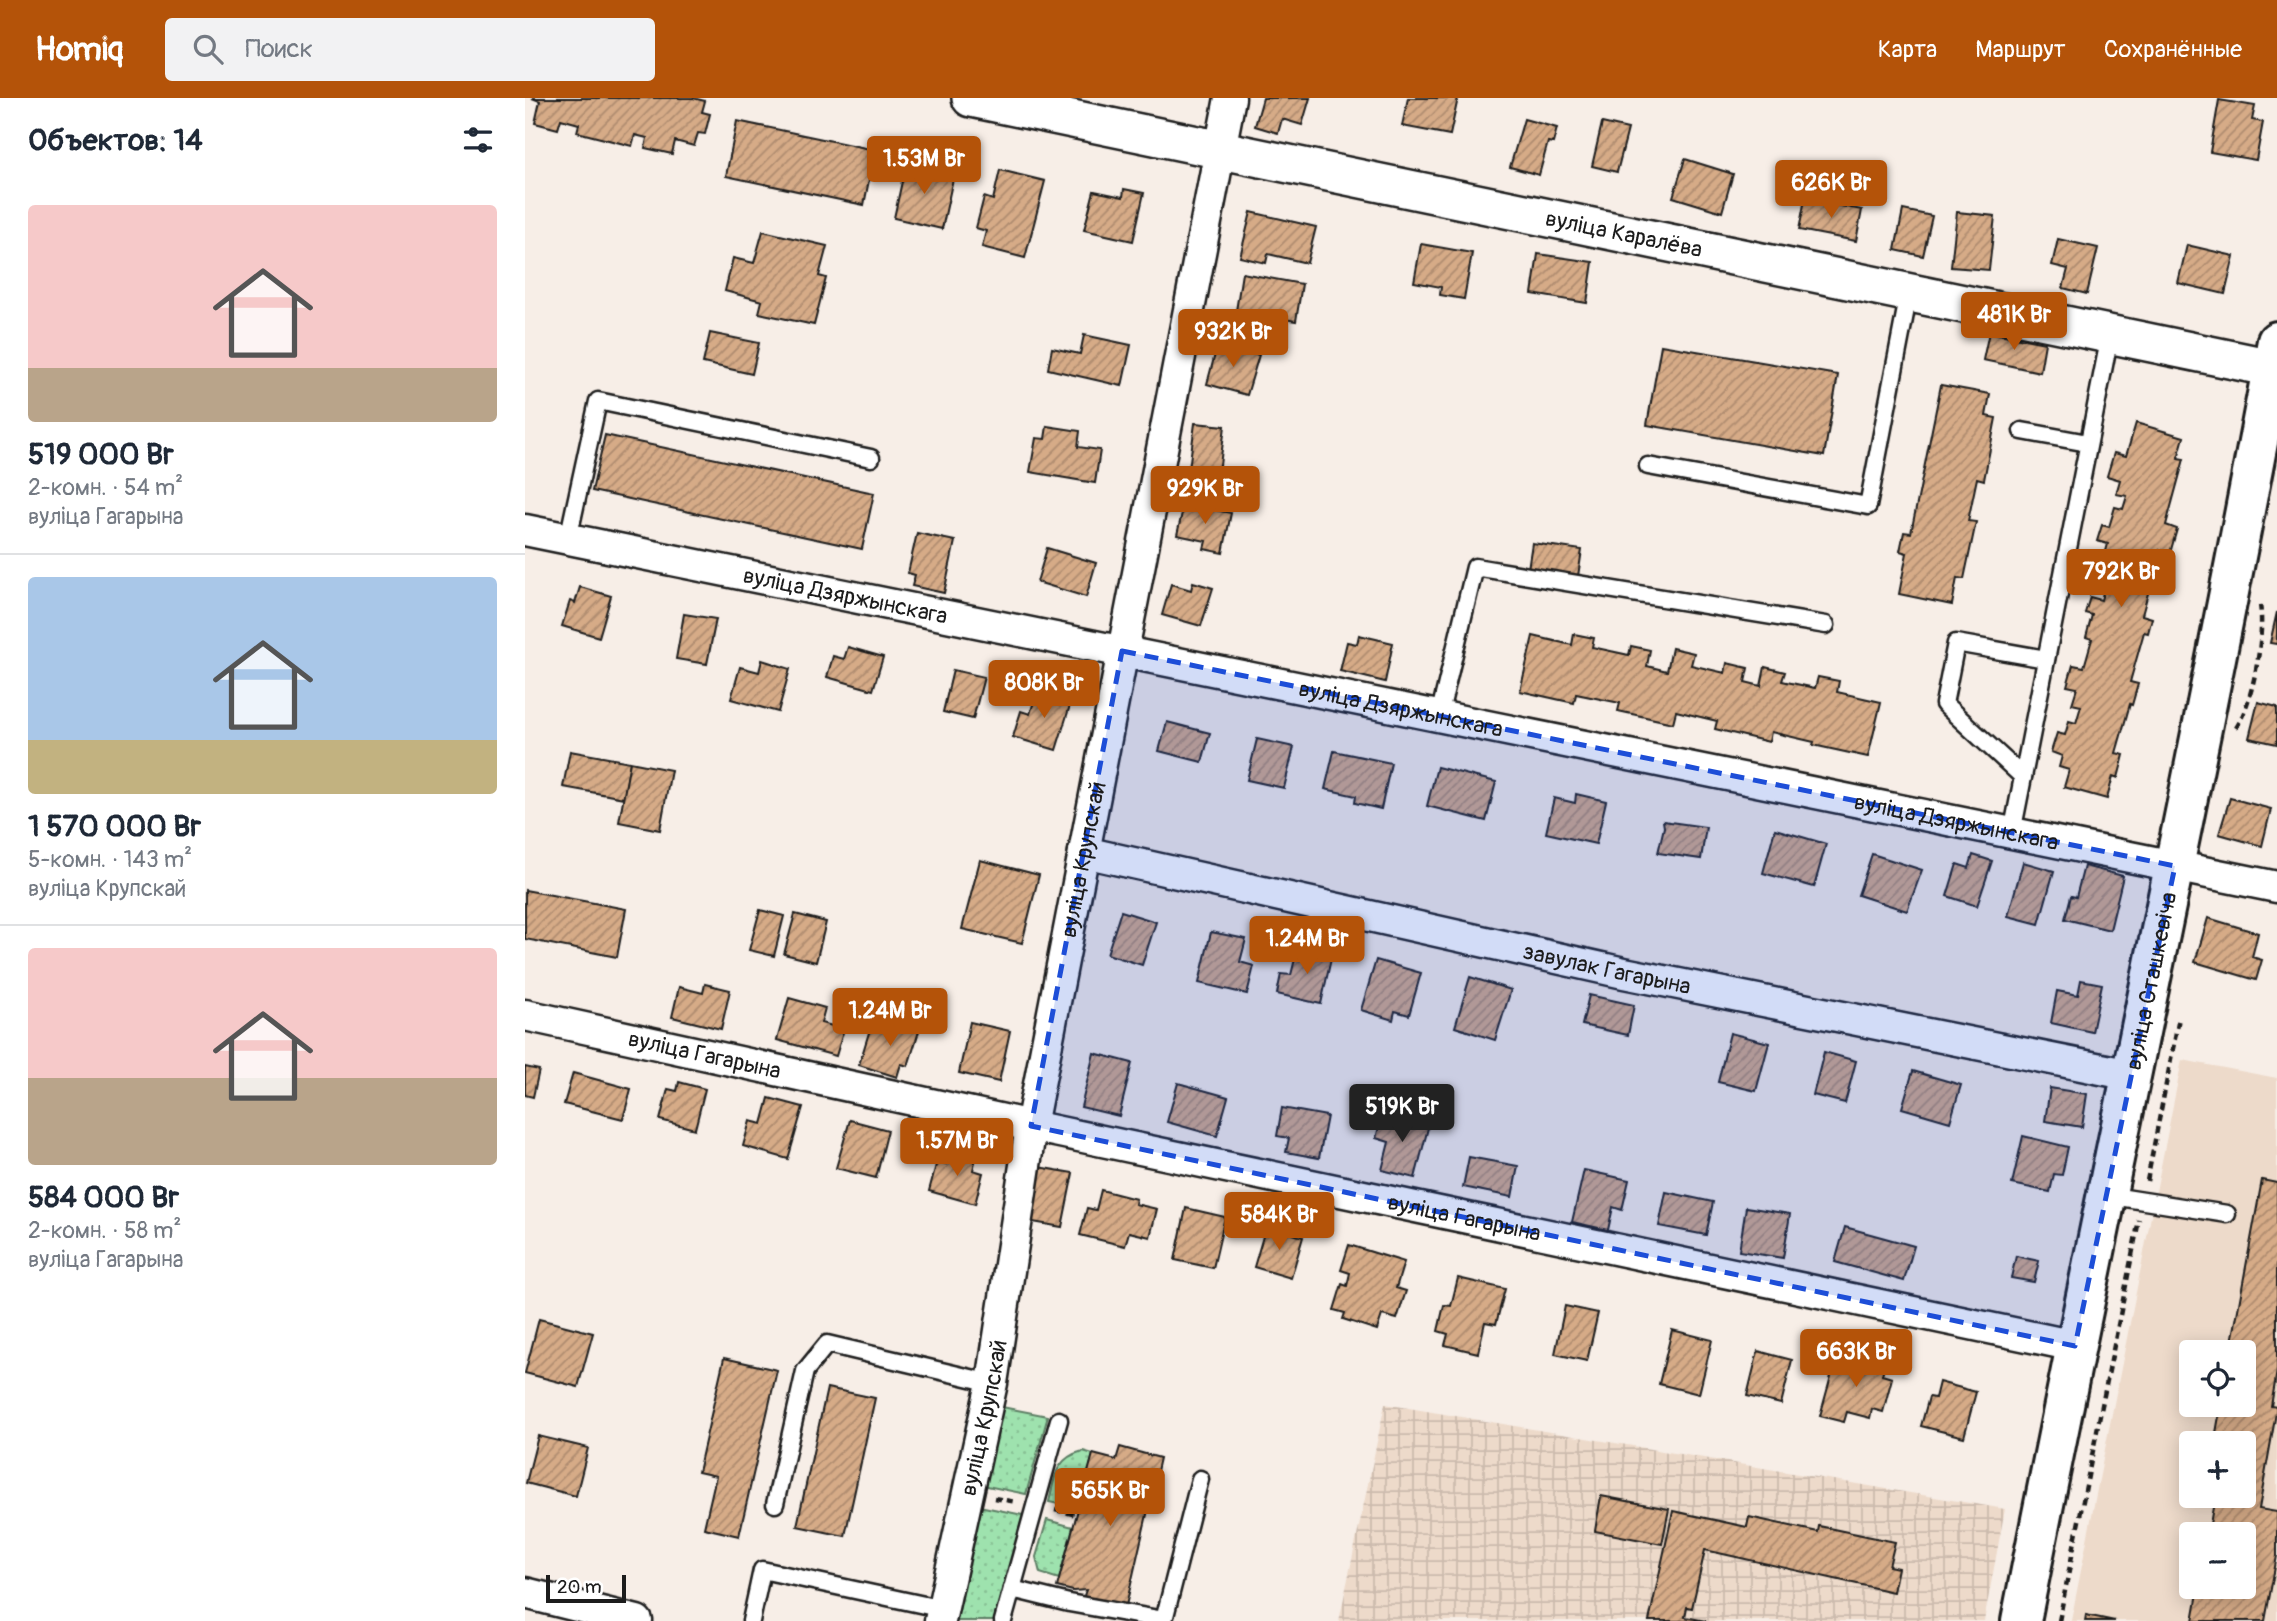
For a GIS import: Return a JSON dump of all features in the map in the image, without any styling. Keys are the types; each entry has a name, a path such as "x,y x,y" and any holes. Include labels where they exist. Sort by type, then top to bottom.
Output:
{"main road":[{"name":"вуліца Сташкевіча","path":"2021,1621 2075,1346 2125,1198 2131,1074 2275,360"}],"street":[{"name":"вуліца Каралёва","path":"971,98 2110,335 2275,360"},
{"name":"вуліца Крупскай","path":"942,1615 992,1383 1031,1126 1230,98"},
{"name":"вуліца Дзяржынскага","path":"525,530 2277,887"},
{"name":"завулак Гагарына","path":"1084,852 1624,973 2131,1074"},
{"name":"вуліца Гагарына","path":"525,1015 1031,1126 2075,1346"},
{"path":"525,1593 637,1621"}],"lane":[{"path":"1648,466 1868,506 1909,293"},
{"path":"2012,833 2110,335"},
{"path":"568,539 598,401 871,458"},
{"path":"2022,431 2088,443"},
{"path":"1439,716 1475,567 1826,625"},
{"path":"2023,777 1944,704 1956,643 2046,659"},
{"path":"2125,1198 2227,1214"},
{"path":"775,1504 805,1371 827,1344 992,1383"},
{"path":"1003,1621 1059,1420"},
{"path":"1012,1589 1069,1603 1164,1620 1200,1479"},
{"path":"751,1621 762,1570 942,1615"}],"path":[{"path":"2231,737 2246,713 2255,671 2263,622 2259,595"},
{"path":"2059,1621 2125,1198 2180,1013"}],"highlighted area":[{"path":"1122,651 2175,866 2075,1346 1031,1126"}],"shaded area":[{"path":"2182,1060 2277,1078 2277,1621 2071,1621"},
{"path":"1385,1404 2005,1509 1984,1621 1339,1621"}],"green space":[{"path":"1002,1407 1048,1416 1026,1494 982,1485"},
{"path":"1083,1451 1093,1454 1079,1508 1049,1502 1055,1477 1062,1464 1067,1458"},
{"path":"979,1506 1023,1515 995,1621 950,1621"},
{"path":"1047,1520 1073,1527 1059,1579 1040,1573 1036,1557"}],"building":[{"path":"532,98 693,98 705,101 702,112 710,114 705,134 698,133 694,146 675,141 672,154 645,148 647,138 635,135 632,146 577,132 579,124 561,119 558,129 535,123 540,101"},
{"path":"1263,98 1310,98 1302,125 1282,119 1278,133 1255,126"},
{"path":"1408,98 1458,98 1450,135 1402,126"},
{"path":"2219,100 2255,106 2252,120 2263,122 2256,160 2210,152"},
{"path":"1524,119 1557,128 1553,143 1548,142 1539,175 1510,167"},
{"path":"737,121 875,150 864,205 726,176"},
{"path":"1602,123 1628,129 1617,172 1592,166"},
{"path":"1685,159 1733,174 1722,212 1673,197"},
{"path":"906,163 954,174 942,229 894,218"},
{"path":"1000,170 1045,181 1025,258 982,247 986,231 976,228 984,197 993,200"},
{"path":"1124,189 1144,193 1133,241 1084,230 1094,191 1123,197"},
{"path":"1805,199 1862,210 1856,241 1799,230"},
{"path":"1903,210 1932,216 1923,256 1895,250"},
{"path":"1251,212 1316,227 1307,263 1268,254 1266,263 1240,257"},
{"path":"1957,212 1995,216 1989,270 1951,267"},
{"path":"763,231 827,246 819,276 826,278 814,325 759,313 762,301 725,291 733,258 754,263"},
{"path":"2058,239 2098,248 2087,294 2063,288 2068,269 2052,265"},
{"path":"1421,244 1472,253 1464,299 1440,295 1441,287 1414,282"},
{"path":"2187,245 2234,256 2225,294 2178,283"},
{"path":"1538,254 1593,262 1587,303 1532,294"},
{"path":"1242,273 1302,284 1296,321 1236,311"},
{"path":"1989,332 2045,343 2040,372 1983,360"},
{"path":"710,333 759,343 752,374 703,363"},
{"path":"1084,335 1131,345 1122,386 1048,369 1052,348 1080,354"},
{"path":"1218,343 1259,355 1247,395 1207,384"},
{"path":"1661,345 1838,375 1824,456 1647,425"},
{"path":"1941,385 1990,394 1986,416 1996,418 1984,480 1977,478 1968,521 1976,522 1964,579 1957,578 1952,605 1899,594 1907,553 1900,551 1904,532 1911,533"},
{"path":"1195,423 1225,426 1218,481 1188,477"},
{"path":"2136,423 2184,437 2178,458 2184,459 2166,525 2177,529 2170,553 2160,550 2142,615 2152,618 2148,633 2144,632 2130,682 2138,684 2116,753 2124,755 2118,778 2113,776 2107,799 2064,787 2069,770 2059,767 2062,756 2051,752 2057,733 2065,735 2069,721 2076,723 2081,706 2072,704 2077,688 2067,686 2073,665 2084,667 2092,639 2086,637 2092,615 2085,613 2090,597 2101,600 2111,564 2103,562 2108,544 2097,541 2102,525 2109,527 2115,507 2123,509 2127,496 2116,494 2120,480 2107,476 2114,453 2126,456"},
{"path":"1047,426 1080,431 1078,447 1100,450 1095,483 1030,472 1036,438 1045,439"},
{"path":"605,435 874,493 862,549 592,491"},
{"path":"1184,504 1231,513 1223,553 1204,549 1206,541 1177,535"},
{"path":"917,533 955,541 944,593 912,586 915,575 908,573"},
{"path":"1532,543 1582,550 1578,576 1528,569"},
{"path":"1047,548 1096,563 1086,597 1037,582"},
{"path":"1193,582 1213,588 1201,626 1162,615 1171,584 1191,590"},
{"path":"580,587 611,596 599,637 562,626 570,601 575,603"},
{"path":"2277,612 2277,644 2270,643"},
{"path":"684,614 716,619 707,664 676,659"},
{"path":"1574,634 1594,638 1592,647 1629,655 1631,646 1650,650 1647,666 1667,671 1672,648 1694,653 1691,665 1725,673 1727,663 1748,668 1745,682 1761,686 1765,667 1785,672 1782,681 1815,688 1818,677 1839,681 1837,692 1881,702 1868,757 1813,745 1814,742 1771,732 1769,742 1715,729 1717,721 1676,711 1673,723 1618,711 1620,703 1576,694 1574,703 1520,691 1533,636 1572,645"},
{"path":"1359,635 1393,643 1385,682 1340,671 1347,642 1357,644"},
{"path":"848,647 883,657 873,690 827,677 833,656 844,659"},
{"path":"762,660 790,669 778,712 731,699 740,667 759,672"},
{"path":"953,670 984,677 973,719 943,712"},
{"path":"1038,689 1072,699 1056,750 1013,737 1021,711 1030,714"},
{"path":"2258,702 2277,707 2277,744 2249,738"},
{"path":"1167,722 1210,733 1202,762 1159,751"},
{"path":"1257,739 1294,747 1284,788 1247,780"},
{"path":"570,751 630,762 624,798 563,787"},
{"path":"1334,751 1391,763 1381,809 1355,803 1356,796 1325,789"},
{"path":"630,762 671,770 660,830 619,822"},
{"path":"1437,767 1496,782 1486,821 1427,806"},
{"path":"1576,794 1606,801 1596,844 1546,833 1554,798 1575,803"},
{"path":"2230,798 2271,809 2262,846 2219,834"},
{"path":"1663,821 1706,827 1701,859 1658,853"},
{"path":"1775,829 1826,844 1814,887 1763,873"},
{"path":"1872,854 1922,870 1907,911 1858,895"},
{"path":"1973,855 1992,861 1977,906 1947,896 1957,864 1969,868"},
{"path":"980,860 1039,875 1022,943 962,929"},
{"path":"2023,862 2054,871 2039,924 2008,916"},
{"path":"2084,866 2123,876 2110,930 2065,919 2071,896 2076,897"},
{"path":"525,890 626,909 617,957 525,939"},
{"path":"760,910 784,916 774,956 749,950"},
{"path":"1121,911 1156,922 1142,965 1107,954"},
{"path":"795,914 826,922 816,962 784,954"},
{"path":"2208,918 2258,933 2252,957 2262,960 2256,980 2195,962"},
{"path":"1211,932 1246,939 1240,962 1254,966 1247,994 1199,983"},
{"path":"1298,947 1332,954 1321,1004 1277,994 1281,974 1291,975"},
{"path":"1376,960 1421,973 1409,1015 1395,1011 1393,1020 1361,1010"},
{"path":"1470,977 1511,990 1495,1040 1455,1027"},
{"path":"2081,980 2102,984 2092,1032 2051,1023 2057,991 2078,995"},
{"path":"705,984 730,990 721,1029 672,1017 679,987 703,993"},
{"path":"1589,995 1634,1005 1628,1035 1582,1025"},
{"path":"789,998 825,1008 821,1023 844,1029 836,1056 777,1040"},
{"path":"894,1020 920,1028 908,1066 901,1064 897,1077 859,1065 871,1026 890,1032"},
{"path":"970,1022 1010,1031 999,1082 959,1073"},
{"path":"1730,1033 1769,1043 1756,1091 1718,1082"},
{"path":"1824,1052 1856,1061 1845,1103 1813,1095"},
{"path":"1094,1053 1132,1063 1119,1116 1081,1107"},
{"path":"525,1067 539,1070 533,1097 525,1095"},
{"path":"1913,1071 1961,1085 1950,1122 1902,1108"},
{"path":"573,1073 631,1089 623,1119 564,1104"},
{"path":"679,1082 705,1089 695,1129 660,1120 668,1089 677,1091"},
{"path":"1178,1083 1228,1097 1217,1136 1167,1122"},
{"path":"2050,1088 2087,1094 2082,1127 2045,1121"},
{"path":"769,1098 803,1107 788,1159 743,1146 750,1121 762,1124"},
{"path":"1282,1108 1327,1116 1319,1158 1286,1152 1289,1138 1277,1136"},
{"path":"1383,1112 1429,1124 1415,1178 1382,1170 1389,1142 1376,1138"},
{"path":"850,1120 888,1130 876,1178 836,1168"},
{"path":"2023,1136 2068,1147 2062,1175 2054,1174 2050,1192 2012,1184"},
{"path":"949,1151 976,1158 973,1170 983,1173 975,1204 929,1191 937,1161 946,1164"},
{"path":"1469,1157 1518,1166 1512,1197 1463,1187"},
{"path":"1038,1167 1073,1173 1062,1227 1027,1221"},
{"path":"1584,1170 1629,1180 1622,1210 1613,1207 1608,1230 1572,1222"},
{"path":"2262,1180 2277,1183 2277,1371 2271,1406 2277,1407 2259,1509 2277,1512 2277,1556 2265,1621 2193,1621 2197,1599 2256,1599 2256,1522 2210,1522 2213,1508 2256,1508 2256,1431 2216,1431 2219,1417 2256,1417 2256,1340 2232,1340"},
{"path":"1101,1190 1136,1199 1135,1204 1157,1209 1150,1237 1129,1232 1125,1246 1080,1235 1087,1208 1096,1210"},
{"path":"1666,1192 1713,1202 1706,1235 1659,1226"},
{"path":"1746,1207 1790,1214 1783,1258 1739,1251"},
{"path":"1186,1208 1225,1217 1213,1268 1175,1260"},
{"path":"1266,1226 1303,1237 1291,1278 1254,1267"},
{"path":"1845,1227 1914,1246 1904,1281 1835,1262"},
{"path":"1349,1245 1404,1262 1396,1288 1406,1291 1397,1319 1382,1315 1377,1330 1343,1319 1345,1313 1334,1310 1342,1284 1347,1286 1350,1273 1341,1270"},
{"path":"2016,1256 2039,1261 2034,1282 2011,1278"},
{"path":"1458,1278 1505,1289 1496,1324 1485,1322 1478,1353 1445,1345 1448,1334 1438,1331 1444,1305 1451,1306"},
{"path":"1565,1306 1598,1313 1587,1361 1555,1354"},
{"path":"539,1319 593,1333 578,1387 525,1373"},
{"path":"1672,1330 1712,1340 1699,1394 1659,1384"},
{"path":"1758,1351 1792,1360 1781,1404 1747,1396"},
{"path":"1846,1352 1885,1362 1882,1375 1892,1378 1883,1412 1872,1409 1870,1418 1847,1412 1844,1422 1820,1416 1833,1369 1841,1371"},
{"path":"724,1358 777,1370 739,1536 704,1528 716,1476 698,1472"},
{"path":"1939,1382 1976,1392 1964,1437 1921,1426 1929,1397 1935,1398"},
{"path":"827,1388 875,1398 845,1536 797,1526"},
{"path":"538,1436 588,1448 576,1496 526,1483"},
{"path":"1120,1447 1160,1458 1125,1610 1082,1601 1086,1590 1073,1591 1057,1587 1093,1454 1116,1460"},
{"path":"1601,1496 1669,1509 1662,1544 1595,1531"},
{"path":"1673,1511 1747,1527 1749,1517 1818,1532 1819,1526 1895,1542 1889,1566 1898,1568 1893,1592 1705,1550 1692,1608 1687,1607 1685,1617 1706,1621 1649,1621"},
{"path":"2086,1615 2115,1621 2085,1621"}]}
